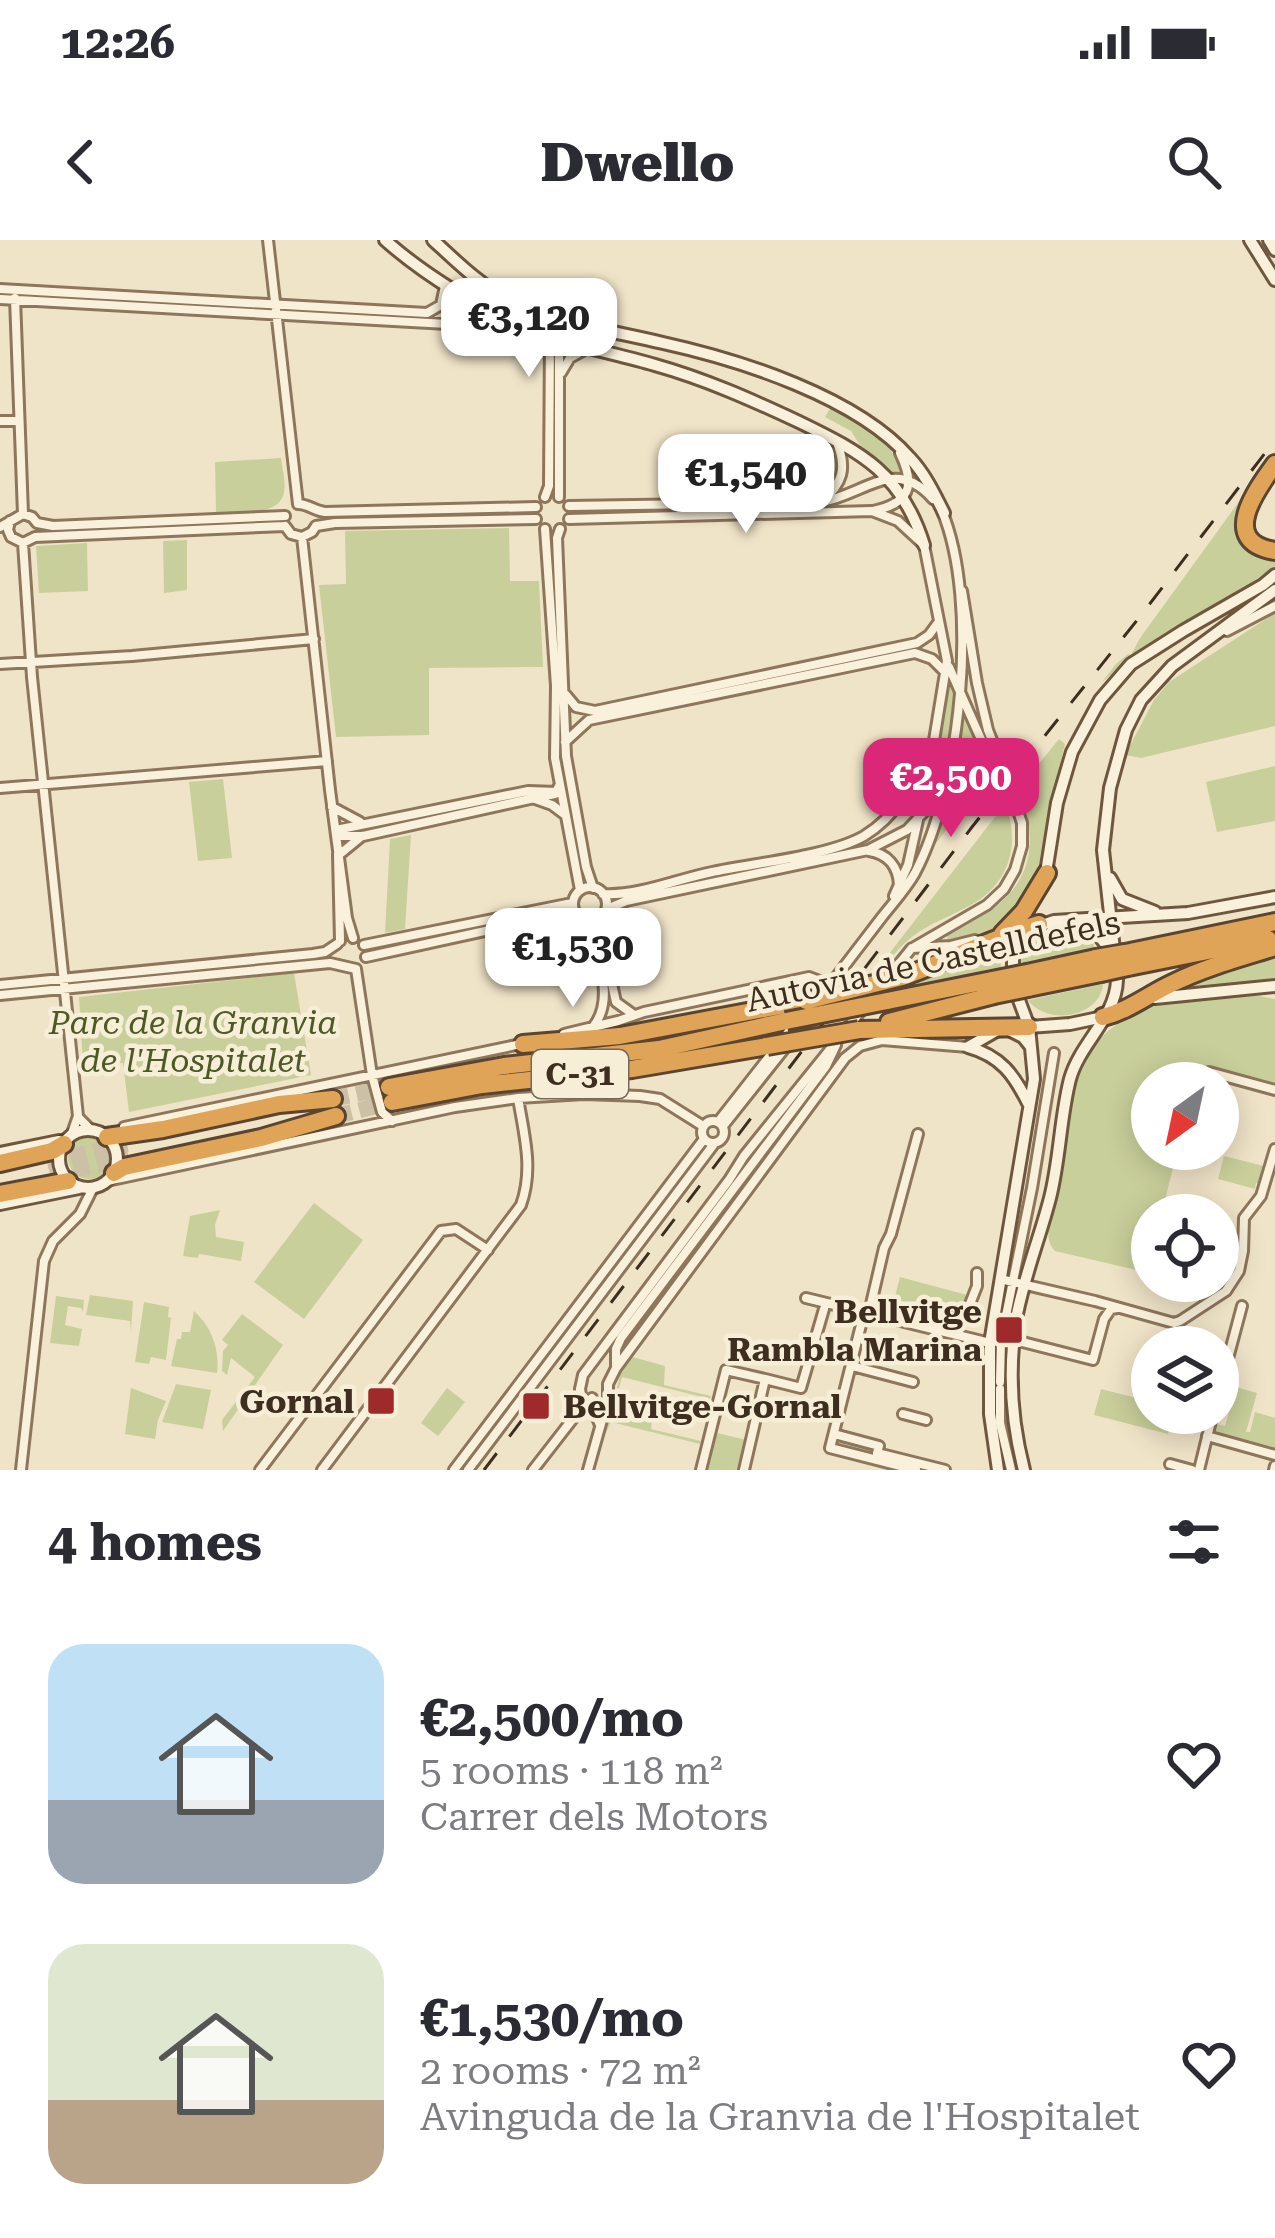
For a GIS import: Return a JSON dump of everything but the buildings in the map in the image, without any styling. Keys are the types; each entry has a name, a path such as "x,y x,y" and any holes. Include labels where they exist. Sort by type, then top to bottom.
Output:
{"highway":[{"path":"1275,464 1250,500 1245,526 1256,544 1275,551"},
{"path":"706,1039 751,1016 902,977 1020,933 1024,911 1047,872"},
{"name":"Autovia de Castelldefels","path":"389,1105 504,1066 638,1052 887,1001 993,987 1275,922"},
{"path":"1103,1017 1136,1006 1150,994 1206,968 1275,943"},
{"name":"Autovia de Castelldefels","path":"1113,963 1275,943"},
{"name":"Autovia de Castelldefels","path":"389,1105 482,1084 678,1062 859,1030 993,987"},
{"path":"523,1044 620,1036 812,1002"},
{"path":"859,1030 1029,1027"},
{"path":"99,1133 164,1129 279,1104 335,1107"},
{"path":"128,1152 335,1107"},
{"path":"111,1177 124,1167 261,1138 335,1107"},
{"path":"0,1167 52,1151 68,1140"},
{"path":"0,1167 63,1179"},
{"path":"0,1189 63,1179"}],"street":[{"path":"268,240 298,504"},
{"path":"385,240 445,286 528,329"},
{"path":"433,240 487,287 512,302 585,326 747,364 832,403 895,443 920,470 944,513 966,602 977,683 995,761"},
{"path":"1250,240 1275,280"},
{"path":"1269,240 1275,250"},
{"path":"277,310 427,314 441,305 445,286"},
{"path":"0,290 15,295 277,310 555,334 586,349 657,365 736,392 869,459 902,497 918,526 946,662 936,737 908,865 885,914"},
{"path":"0,299 15,295"},
{"path":"15,295 23,514"},
{"path":"546,315 555,334 560,374 560,497"},
{"path":"555,334 585,326"},
{"path":"551,774 565,742 545,529 536,519 536,507 549,486 555,334"},
{"path":"560,374 570,358 586,349"},
{"path":"0,422 19,422"},
{"path":"822,502 843,473 837,440"},
{"path":"569,518 872,512 902,497 909,481 895,443"},
{"path":"545,497 560,497 569,506 602,508 822,502 849,496 887,477 909,481 928,493 944,513"},
{"path":"536,507 314,511 298,504 288,509 285,521 291,534 302,537 325,523 536,519"},
{"path":"569,506 569,518 556,538 560,790 593,888"},
{"path":"314,511 316,526"},
{"path":"872,512 898,521 924,545"},
{"path":"0,527 23,514 53,526 285,521"},
{"path":"10,521 11,537"},
{"path":"23,543 35,537 285,521"},
{"path":"35,537 37,523"},
{"path":"545,529 560,529"},
{"path":"302,537 332,807 353,938 364,945 572,903"},
{"path":"0,538 23,543"},
{"path":"23,543 30,662 78,1117 59,1164 80,1214"},
{"path":"1047,872 1057,803 1072,752 1100,700 1131,664 1275,575"},
{"path":"454,1470 504,1413 709,1142 723,1139 721,1124 916,870 936,818 956,715 960,584"},
{"path":"1024,1470 1001,1384 983,1339 1051,1196 1071,1078 1116,993 1105,820 1126,730 1141,700 1184,655 1275,590"},
{"path":"1184,655 1275,606"},
{"path":"559,687 576,706 595,711 917,643 938,621"},
{"path":"0,664 314,639"},
{"path":"563,712 589,720 915,653 932,659 946,673"},
{"path":"616,1368 621,1337 750,1150 826,1066 839,1039 911,949 994,899 1013,875 1022,846 1017,800 946,662"},
{"path":"956,715 969,713"},
{"path":"565,742 589,720"},
{"path":"592,1028 604,1010 605,998 591,931 572,903 575,894 593,888 603,894 624,892 841,847 867,834 898,806 936,737"},
{"path":"561,759 580,890"},
{"path":"0,788 327,761"},
{"path":"598,920 607,909 626,901 868,850 917,822 944,786"},
{"path":"336,833 560,790"},
{"path":"539,791 571,815"},
{"path":"339,964 334,951 341,918 336,861 348,846 363,836 539,791"},
{"path":"332,807 367,824"},
{"path":"336,833 363,836"},
{"path":"868,850 890,859 899,888"},
{"path":"1105,865 1123,898 1149,911 1170,914"},
{"path":"603,894 607,909"},
{"path":"911,949 1078,920 1218,909 1275,897"},
{"path":"389,1105 372,1076 356,969 366,957 550,917 598,920"},
{"path":"598,920 614,996 620,1007 635,1016"},
{"path":"1078,920 1094,930 1113,963"},
{"path":"947,946 941,937 955,922"},
{"path":"998,1470 990,1414 1015,1340 1012,1217 1034,1079 1029,1027 1013,984 1013,956 1020,933"},
{"path":"0,995 313,954 353,938"},
{"path":"364,945 366,957"},
{"path":"0,985 339,964 356,969"},
{"path":"0,1154 68,1140 80,1131 99,1133 372,1076 809,977 830,985"},
{"path":"1136,1006 1159,996 1275,986"},
{"path":"1029,1027 1103,1017"},
{"path":"968,1047 1003,1027 1023,1037 1031,1048"},
{"path":"533,1470 586,1400 601,1396 608,1387 616,1368 845,1058 860,1046 882,1040 984,1051 1017,1079 1029,1105"},
{"path":"1011,1470 1000,1423 1001,1340 1054,1053"},
{"path":"1239,1080 1275,1090"},
{"path":"389,1105 584,1094 640,1096 660,1100 704,1126 709,1142"},
{"path":"322,1470 521,1205 529,1162 518,1099"},
{"path":"18,1470 44,1261 53,1241 80,1214 93,1188 111,1177 376,1124 389,1105"},
{"path":"790,1106 806,1112"},
{"path":"600,1426 580,1380 790,1106"},
{"path":"78,1117 116,1153 111,1177"},
{"path":"704,1126 709,1121 721,1124"},
{"path":"872,1304 918,1134"},
{"path":"1012,1281 1180,1322 1226,1291 1240,1271 1244,1218 1261,1196 1275,1149"},
{"path":"737,1175 756,1180"},
{"path":"0,1204 63,1179 93,1188"},
{"path":"260,1470 441,1231 456,1228 488,1250"},
{"path":"966,1314 977,1273"},
{"path":"806,1298 983,1339"},
{"path":"1095,1300 1103,1305 1105,1317"},
{"path":"1237,1326 1242,1306"},
{"path":"1015,1340 1094,1360 1105,1317 1111,1309 1123,1308"},
{"path":"701,1470 726,1370 801,1388 824,1309"},
{"path":"864,1312 830,1448 916,1470"},
{"path":"856,1367 913,1382"},
{"path":"587,1372 601,1372 608,1378 608,1399 588,1470"},
{"path":"744,1470 765,1379"},
{"path":"467,1470 504,1413"},
{"path":"904,1414 926,1420"},
{"path":"1170,1464 1196,1470 1207,1436 1275,1455"},
{"path":"876,1461 945,1470"}],"green space":[{"path":"831,407 885,445 906,477 890,477 866,455 851,431 825,417"},
{"path":"1275,452 1240,520 1275,556 1275,566 1155,640 1102,682 1116,664 1131,655"},
{"path":"281,458 285,489 277,504 262,511 216,512 215,462"},
{"path":"509,528 510,581 539,581 543,667 429,668 429,735 336,737 319,585 346,584 345,531"},
{"path":"187,540 187,590 164,593 163,541"},
{"path":"87,543 88,591 39,593 36,546"},
{"path":"1275,613 1275,726 1141,758 1125,755 1169,682"},
{"path":"948,675 957,697 948,759 941,788 922,814 944,715"},
{"path":"964,719 989,773 922,862 959,721"},
{"path":"1059,739 1065,744 1044,854 1030,895 997,932 948,944 947,935 992,909 1020,879 1030,840 1020,787"},
{"path":"1275,766 1275,821 1217,832 1206,782"},
{"path":"223,779 232,858 198,861 189,782"},
{"path":"1005,804 1012,845 997,883 976,902 912,937 868,981"},
{"path":"411,835 405,929 385,933 390,839"},
{"path":"1078,933 1092,941 1096,950 1020,966 1024,950 1037,936"},
{"path":"1005,941 1000,970 889,993 897,983"},
{"path":"1275,951 1275,984 1170,990"},
{"name":"Parc de la Granvia de l'Hospitalet","path":"294,973 311,1075 129,1112 123,1063 83,1065 79,997"},
{"path":"1103,984 1093,1004 1071,1014 1047,1013 1028,1000"},
{"path":"1188,997 1275,999 1275,1086 1239,1074 1239,1062 1131,1062 1131,1170 1173,1170 1166,1194 1131,1194 1131,1269 1055,1251 1048,1230 1076,1076 1100,1039 1120,1022 1152,1002"},
{"path":"89,1137 104,1143 110,1158 104,1173 89,1179 74,1173 68,1158 74,1143"},
{"path":"1239,1160 1264,1166 1255,1189 1218,1179 1220,1170 1239,1170"},
{"path":"314,1203 363,1240 304,1319 254,1282"},
{"path":"220,1210 216,1237 244,1242 241,1261 183,1256 190,1216"},
{"path":"900,1277 967,1295 959,1325 892,1308"},
{"path":"90,1295 133,1301 131,1331 130,1321 86,1315"},
{"path":"56,1296 84,1300 83,1312 68,1306 65,1325 82,1329 79,1346 50,1343"},
{"path":"144,1302 169,1307 171,1318 166,1360 151,1357 149,1364 135,1362"},
{"path":"194,1311 213,1339 217,1373 171,1366 177,1339 182,1332 190,1332"},
{"path":"242,1314 283,1345 223,1431 222,1420 255,1377 231,1358 227,1375 222,1371 228,1345 222,1340"},
{"path":"629,1356 665,1366 664,1385 710,1399 622,1377 617,1388"},
{"path":"176,1384 211,1390 203,1429 162,1422"},
{"path":"131,1388 166,1401 155,1439 125,1434"},
{"path":"447,1388 465,1402 438,1436 421,1423"},
{"path":"1239,1388 1257,1393 1246,1432 1250,1432 1255,1412 1275,1418 1275,1452 1213,1435 1239,1434"},
{"path":"1101,1389 1131,1397 1131,1424 1094,1415"},
{"path":"614,1402 651,1410 651,1429 700,1444 611,1422 606,1433"},
{"path":"717,1433 747,1440 740,1470 708,1470"}],"tunnel":[{"path":"333,1099 389,1087"},
{"path":"336,1116 392,1102"},
{"path":"47,1162 127,1144"},
{"path":"50,1174 129,1159"}],"railway":[{"path":"484,1470 972,827 1275,440"}],"place":[{"name":"Bellvitge Rambla Marina","path":"1009,1330"},
{"name":"Gornal","path":"381,1401"},
{"name":"Bellvitge-Gornal","path":"536,1406"}]}
